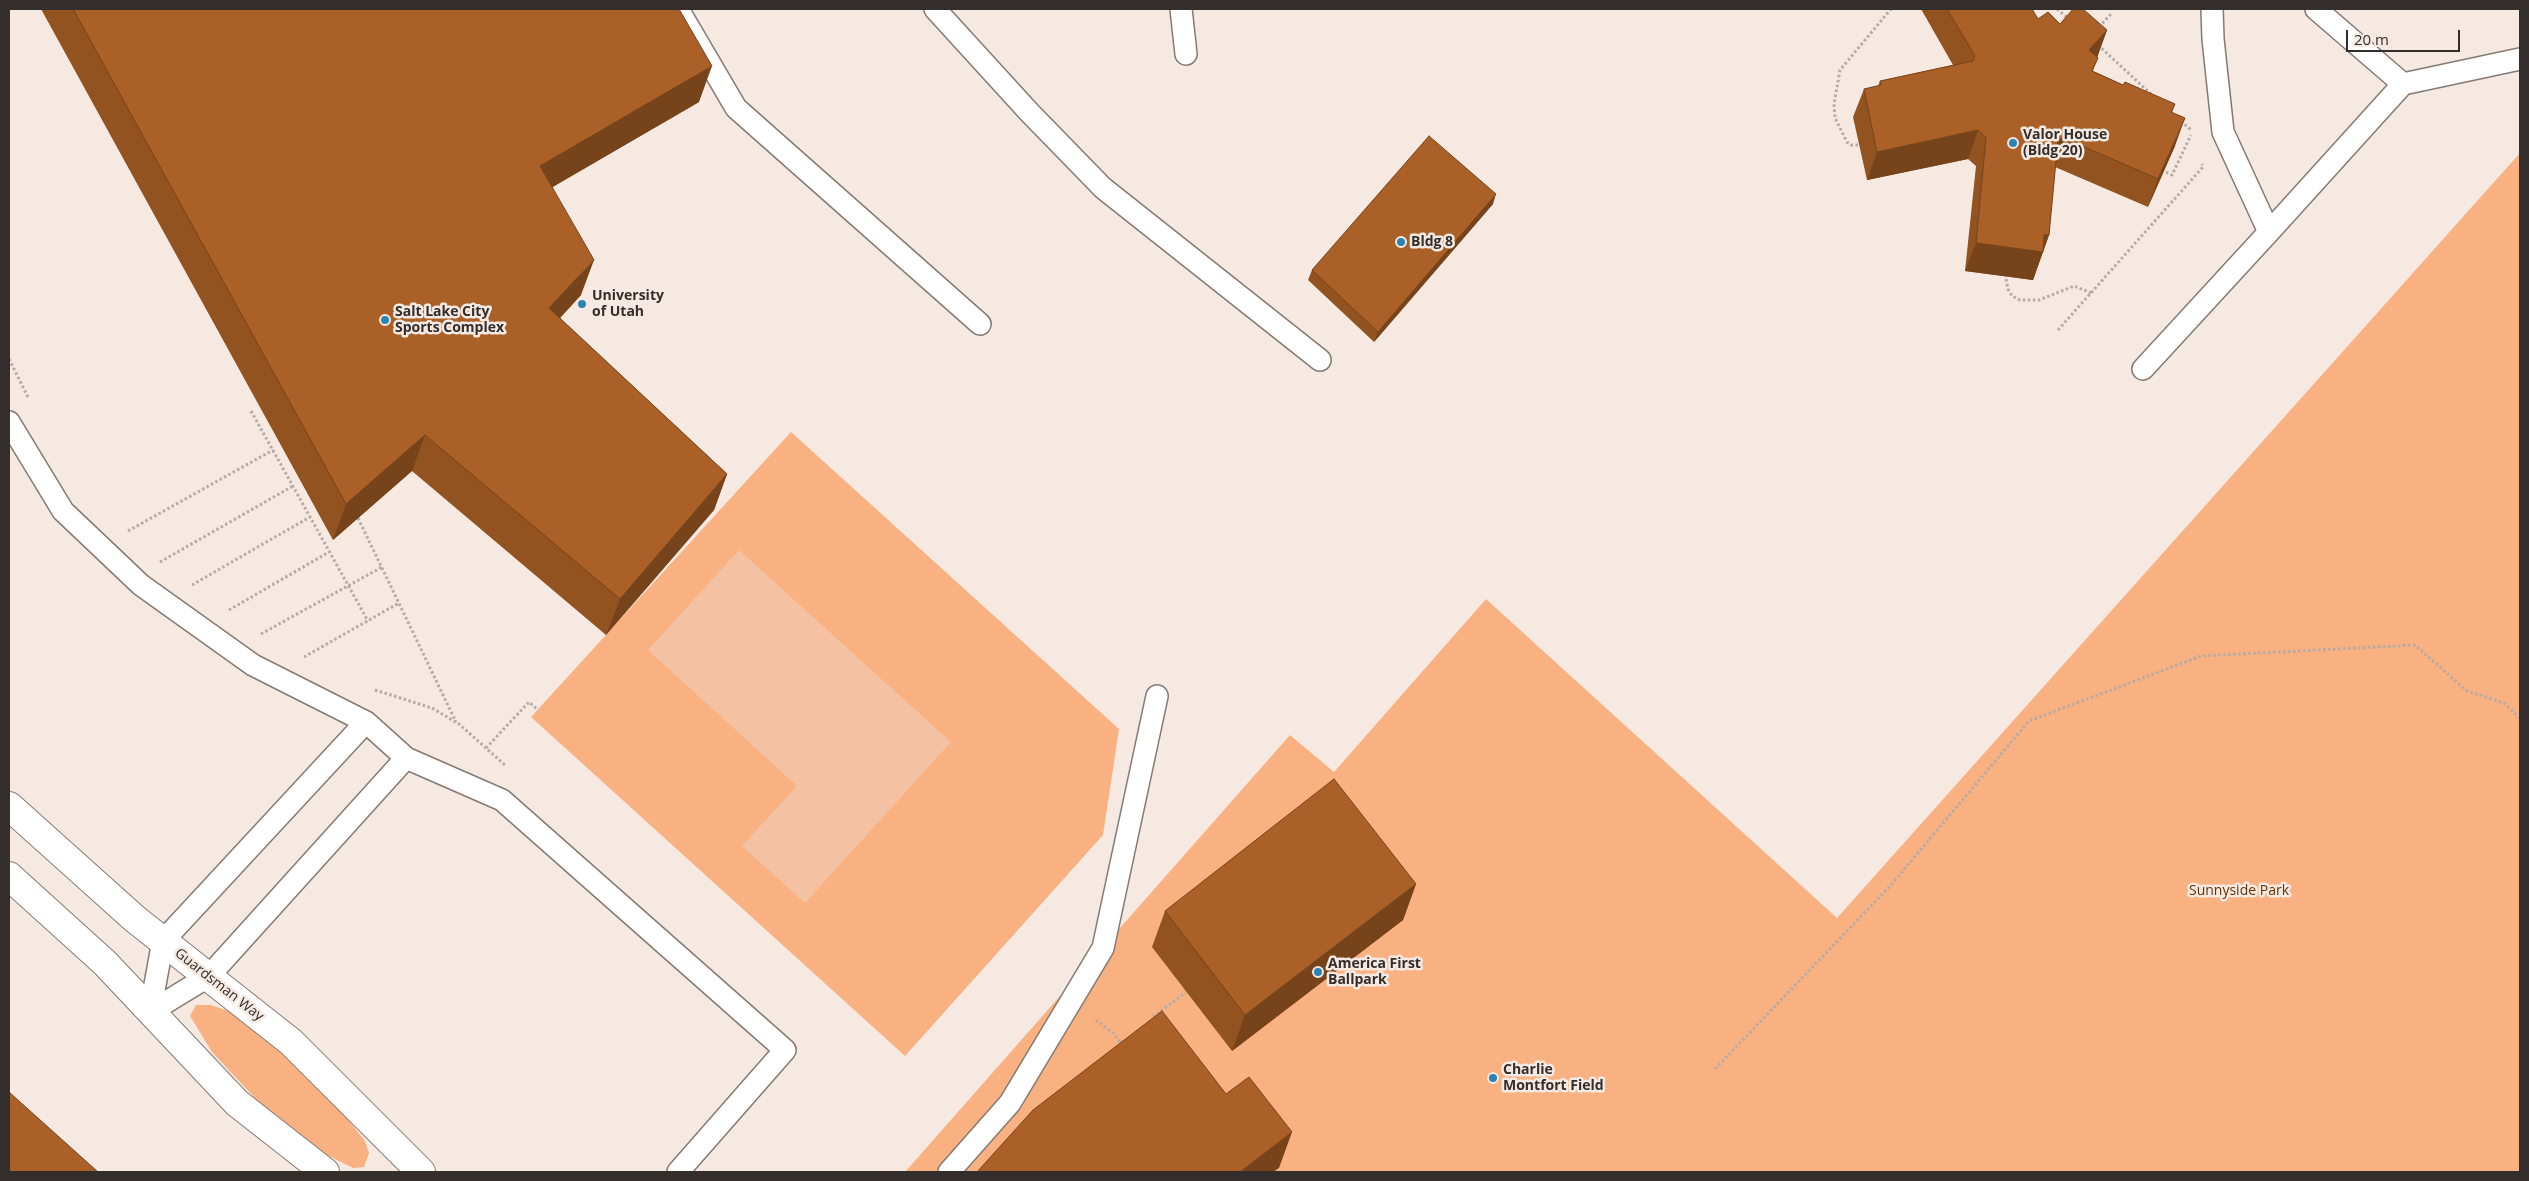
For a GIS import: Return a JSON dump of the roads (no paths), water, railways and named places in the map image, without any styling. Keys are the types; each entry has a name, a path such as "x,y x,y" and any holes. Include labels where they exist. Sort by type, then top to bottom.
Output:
{"street":[{"name":"Guardsman Way","path":"9,806 110,898 298,1048 421,1172"},
{"path":"9,876 105,963 237,1103 325,1172"}],"lane":[{"path":"678,9 736,108 980,324"},
{"path":"934,9 1028,112 1104,188 1320,360"},
{"path":"1181,9 1186,54"},
{"path":"2212,9 2213,39 2223,132 2268,232"},
{"path":"2316,9 2403,84"},
{"path":"2143,369 2403,84 2520,59"},
{"path":"9,422 63,510 141,585 253,665 366,722 406,758 502,800 785,1050 678,1172"},
{"path":"949,1172 1010,1103 1103,948 1157,696"},
{"path":"150,1012 163,941 366,722"},
{"path":"150,1012 209,976 406,758"}],"place":[{"name":"Valor House (Bldg 20)","path":"2013,143"},
{"name":"Bldg 8","path":"1401,242"},
{"name":"University of Utah","path":"582,304"},
{"name":"Salt Lake City Sports Complex","path":"385,320"},
{"name":"America First Ballpark","path":"1318,972"},
{"name":"Charlie Montfort Field","path":"1493,1078"}],"park label":[{"name":"Sunnyside Park","path":"2239,891"}]}
